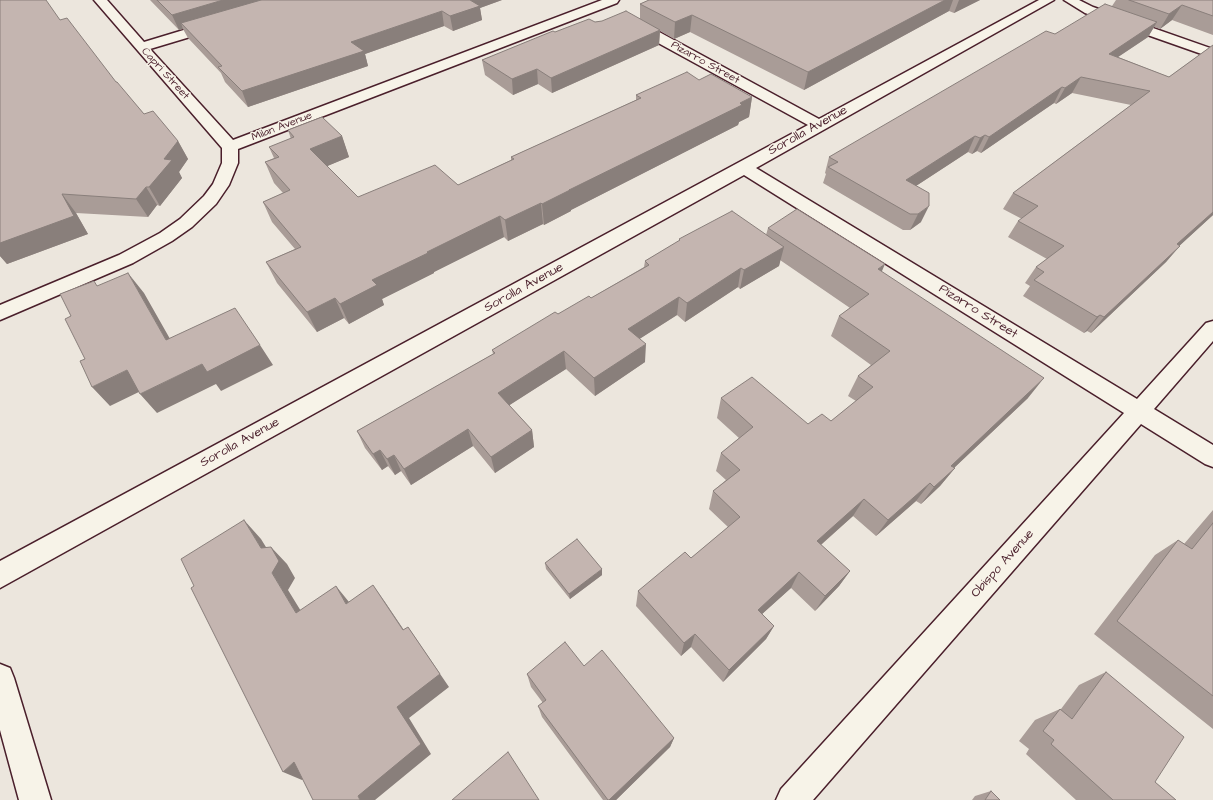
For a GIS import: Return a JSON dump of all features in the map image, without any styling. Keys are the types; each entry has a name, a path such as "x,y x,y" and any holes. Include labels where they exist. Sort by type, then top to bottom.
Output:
{"street":[{"name":"Capri Street","path":"100,0 230,147"},
{"name":"Sorolla Avenue","path":"0,575 1048,0"},
{"path":"1070,0 1089,10 1213,54"},
{"name":"Pizarro Street","path":"608,7 819,125"},
{"name":"Milan Avenue","path":"230,147 608,7"},
{"path":"141,47 224,22"},
{"path":"0,313 126,259 161,240 186,223 201,210 221,185 230,163 230,147"},
{"name":"Pizarro Street","path":"743,167 1213,457"},
{"name":"Obispo Avenue","path":"792,800 1213,328"},
{"path":"0,678 35,800"}],"building":[{"path":"0,0 46,0 60,20 67,18 116,82 144,114 153,111 178,141 164,159 172,160 149,187 146,187 136,199 62,194 74,216 0,243"},
{"path":"157,0 223,0 172,15"},
{"path":"261,0 470,0 480,6 450,16 442,11 351,42 364,51 242,91 218,67 222,66 181,23"},
{"path":"649,0 945,0 808,72 692,15 675,22 640,4"},
{"path":"1129,0 1213,0 1213,16 1182,5 1169,14"},
{"path":"1105,4 1157,22 1109,54 1169,77 1213,45 1213,212 1177,244 1180,246 1104,317 1100,315 1097,317 1034,280 1044,272 1036,267 1064,246 1018,221 1038,206 1013,193 1150,91 1081,77 1065,88 1062,87 989,137 985,135 980,138 975,136 906,180 929,193 929,206 918,214 910,214 828,167 838,162 829,157 1046,31 1055,34"},
{"path":"626,11 660,30 551,78 537,69 512,79 482,60 553,31 555,32 589,19 595,22 602,21"},
{"path":"687,72 699,80 711,74 752,97 740,103 742,105 542,204 541,203 505,220 500,216 427,252 428,253 372,280 377,285 340,304 335,298 307,312 266,262 301,247 263,202 290,190 265,162 279,157 269,147 294,137 288,130 322,117 342,136 310,149 358,197 435,165 458,185 514,159 511,157 641,98 636,95"},
{"path":"797,209 885,264 878,269 1044,378 951,466 955,468 934,487 930,483 888,520 864,499 817,541 850,571 825,596 799,572 758,610 774,626 729,670 695,634 684,643 638,591 685,552 691,558 740,517 713,491 740,470 721,453 753,427 721,398 752,377 808,424 822,414 831,421 873,387 858,376 890,351 839,316 869,294 768,228"},
{"path":"732,211 784,247 744,270 741,268 687,303 679,297 628,329 646,344 594,378 564,351 498,393 532,430 491,457 468,429 404,469 394,455 387,459 380,450 373,454 357,431 495,353 492,350 555,312 558,314 589,296 591,298 649,265 645,261 680,240 679,239"},
{"path":"128,273 166,340 235,308 260,345 207,372 202,364 140,394 127,370 92,387 80,361 85,359 65,319 71,316 60,294 94,281 97,286"},
{"path":"244,520 261,548 271,547 279,561 272,573 296,613 336,586 346,604 373,585 403,630 408,627 440,674 397,707 421,744 358,796 360,800 313,800 294,762 283,772 191,588 194,586 181,559"},
{"path":"1213,523 1213,696 1117,621 1178,540 1192,549"},
{"path":"577,539 602,569 569,594 545,563"},
{"path":"565,642 584,666 602,650 674,738 609,800 538,706 546,700 527,674"},
{"path":"1106,672 1184,737 1155,782 1176,800 1113,800 1051,744 1054,740 1043,731 1060,709 1072,719"},
{"path":"508,752 539,800 452,800"},
{"path":"991,791 1000,800 985,800"}]}
